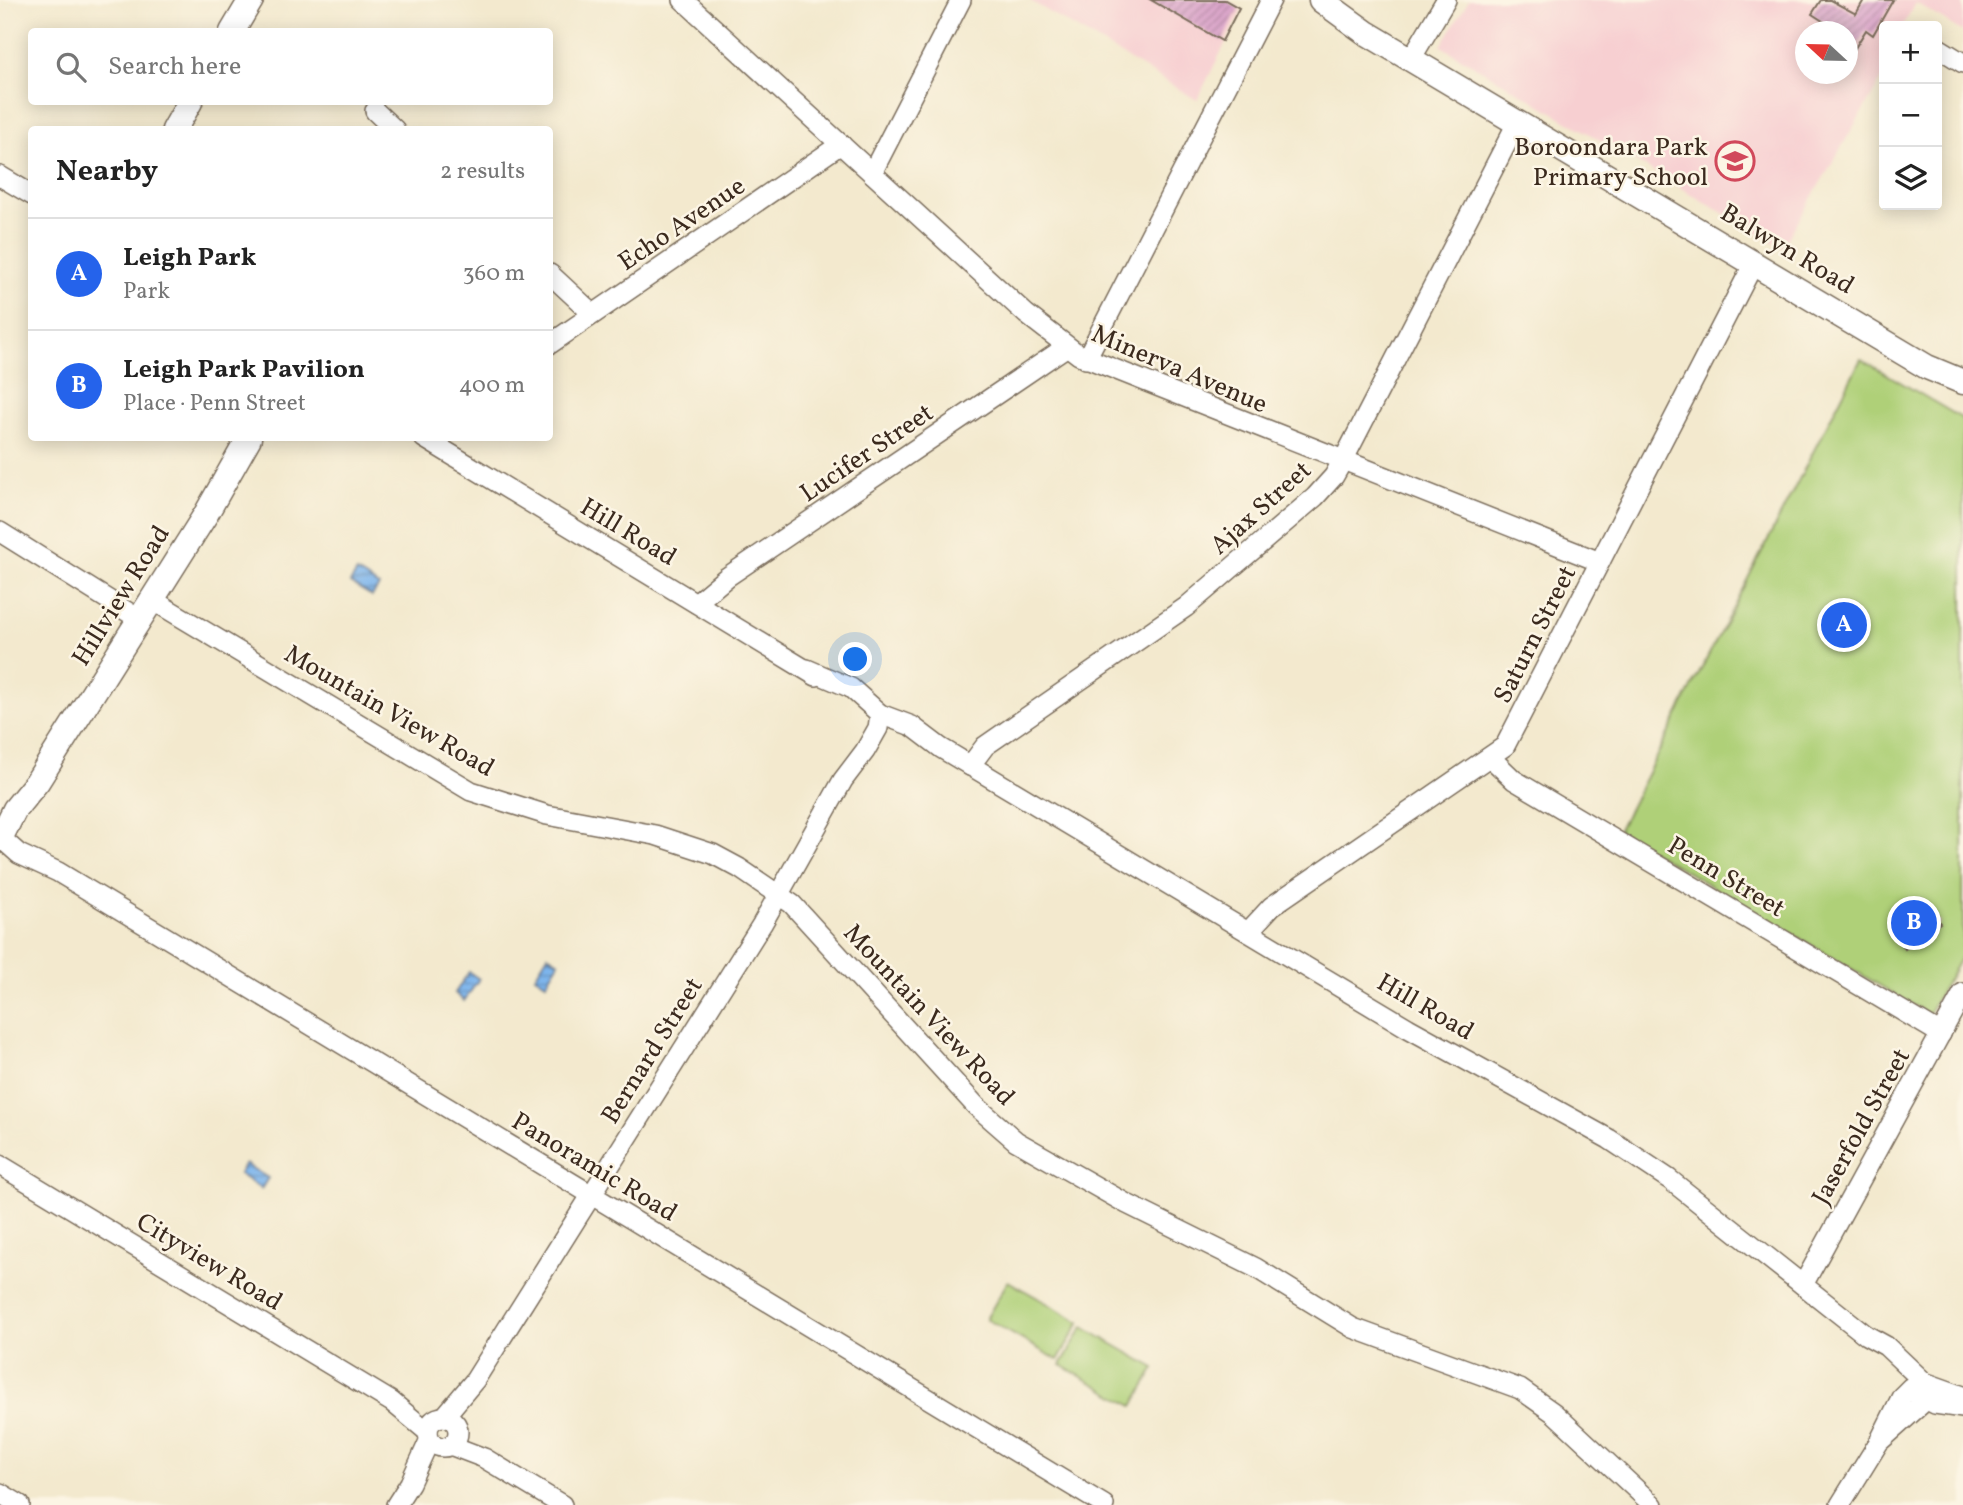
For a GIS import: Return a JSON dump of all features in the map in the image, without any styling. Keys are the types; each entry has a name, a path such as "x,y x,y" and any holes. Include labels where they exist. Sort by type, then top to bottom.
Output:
{"street":[{"path":"234,28 251,0"},
{"name":"Minerva Avenue","path":"683,0 1066,347 1086,359 1600,562"},
{"path":"872,173 961,0"},
{"path":"1086,359 1271,0"},
{"name":"Balwyn Road","path":"1300,0 1365,32 1927,366 1963,382"},
{"name":"Balwyn Road","path":"1321,0 1365,32"},
{"path":"1411,59 1446,0"},
{"path":"1942,50 1963,63"},
{"path":"176,126 188,105"},
{"path":"375,111 391,126"},
{"name":"Ajax Street","path":"970,765 985,746 1186,607 1315,497 1342,462 1517,123"},
{"name":"Echo Avenue","path":"553,342 841,144"},
{"path":"0,177 28,193"},
{"name":"Saturn Street","path":"1248,932 1272,906 1505,747 1754,263"},
{"path":"553,277 593,314"},
{"name":"Lucifer Street","path":"696,603 727,577 1066,347"},
{"name":"Balwyn Road","path":"1927,366 1948,390 1963,400"},
{"name":"Hillview Road","path":"5,844 15,808 37,782 206,514 247,441"},
{"name":"Hill Road","path":"429,441 807,669 851,688 876,721 912,726 942,748 1408,1028 1609,1139 1669,1179 1866,1335 1885,1346 1920,1390 1963,1396"},
{"name":"Mountain View Road","path":"0,532 145,609 471,791 547,815 627,827 666,838 726,861 779,894 806,918 1005,1133 1127,1204 1256,1268 1353,1328 1520,1389 1554,1413 1653,1505"},
{"name":"Bernard Street","path":"396,1505 779,894 843,780 851,755 876,721"},
{"name":"Penn Street","path":"1491,758 1514,780 1941,1034"},
{"name":"Panoramic Road","path":"5,844 58,872 1104,1505"},
{"name":"Jaserfold Street","path":"1803,1284 1963,993"},
{"name":"Cityview Road","path":"0,1165 562,1505"},
{"path":"1840,1505 1879,1442 1920,1390 1963,1408"},
{"path":"0,1493 20,1505"}],"shaded area":[{"path":"1029,0 1225,0 1242,10 1197,100"},
{"name":"Boroondara Park Primary School","path":"1469,0 1963,0 1963,32 1916,3 1905,21 1879,21 1879,83 1782,248 1441,46"}],"green space":[{"path":"1861,359 1963,419 1963,954 1928,1014 1618,831"},
{"path":"1008,1281 1080,1322 1058,1360 986,1319"},
{"path":"1083,1327 1155,1368 1133,1406 1061,1365"}],"water":[{"path":"357,572 379,586 372,596 350,583"},
{"path":"548,955 559,962 546,983 535,976"},
{"path":"469,972 479,979 464,1001 455,993"},
{"path":"245,1164 268,1178 261,1189 239,1174"}],"building":[{"path":"1151,0 1225,0 1239,8 1222,41"},
{"path":"1821,0 1830,0 1856,14 1864,0 1893,0 1873,35 1866,30 1858,43 1858,21 1823,21 1812,14"},
{"path":"1921,898 1940,923 1905,949 1888,923"}],"place":[{"name":"Boroondara Park Primary School","path":"1735,161"},
{"name":"Leigh Park","path":"1844,625"},
{"name":"Leigh Park Pavilion","path":"1914,923"}]}
